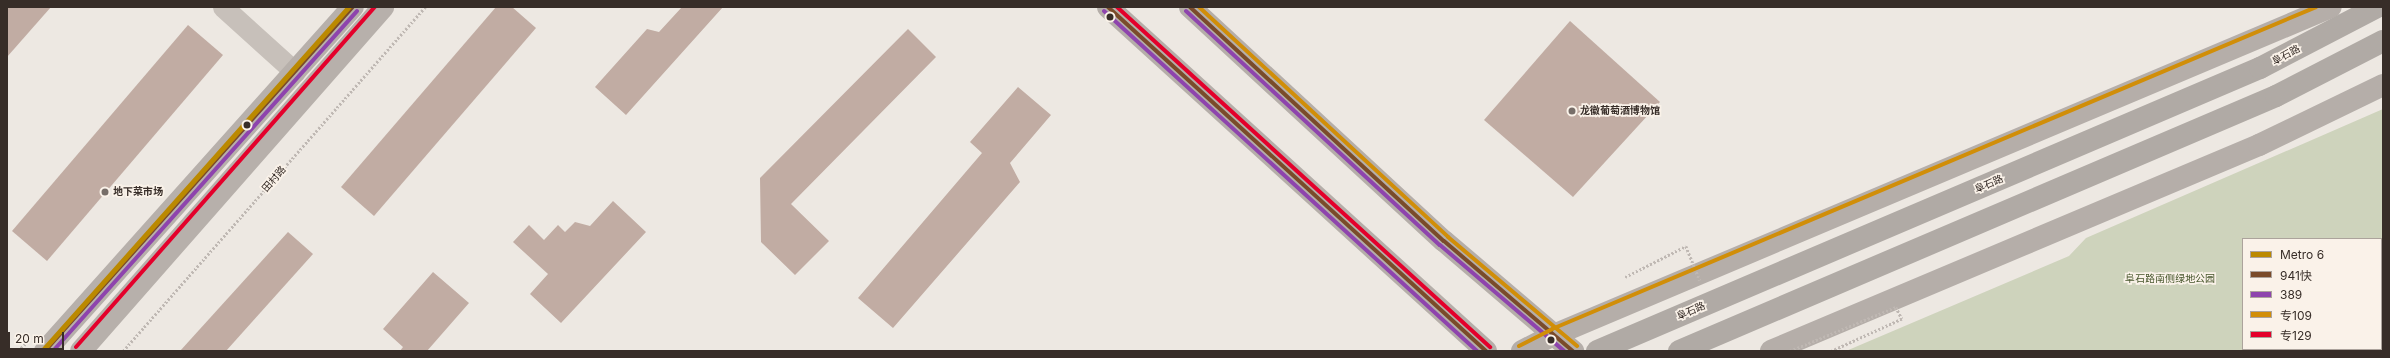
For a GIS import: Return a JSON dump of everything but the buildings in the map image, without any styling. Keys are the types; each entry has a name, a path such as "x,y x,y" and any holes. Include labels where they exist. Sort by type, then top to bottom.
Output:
{"highway":[{"name":"阜石路","path":"1597,351 2260,68 2377,7"},
{"path":"1679,351 2276,96 2383,41"}],"main road":[{"path":"45,351 353,7"},
{"path":"81,351 383,7"},
{"path":"1108,7 1486,351"},
{"path":"1190,7 1444,240 1573,351"},
{"path":"1522,351 1554,335 2331,7"},
{"path":"1771,351 2259,145 2383,85"}],"street":[{"path":"223,7 295,72"}],"path":[{"name":"田村路","path":"123,351 425,7"},
{"path":"1625,277 1686,246 1700,280"},
{"path":"1790,351 1896,306 1902,319 1832,351"}],"green space":[{"name":"阜石路南侧绿地公园","path":"2383,109 2382,326 2382,238 2242,238 2242,350 2326,350 1846,351 2069,256 2086,238"}],"metro line":[{"name":"6","path":"42,351 349,7"}],"transit line":[{"name":"941快","path":"45,351 353,7"},
{"name":"专129","path":"76,347 375,7"},
{"name":"941快","path":"1108,7 1486,351"},
{"name":"专129","path":"1117,7 1490,347"},
{"name":"941快","path":"1190,7 1444,241 1573,351"},
{"name":"专109","path":"1199,7 1448,237 1577,346"},
{"name":"专109","path":"1519,346 1552,329 2316,7"},
{"name":"389","path":"53,351 357,11"},
{"name":"389","path":"1104,11 1477,351"},
{"name":"389","path":"1186,11 1440,245 1564,351"}],"place":[{"name":"龙徽葡萄酒博物馆","path":"1572,111"},
{"name":"地下菜市场","path":"105,192"}]}
